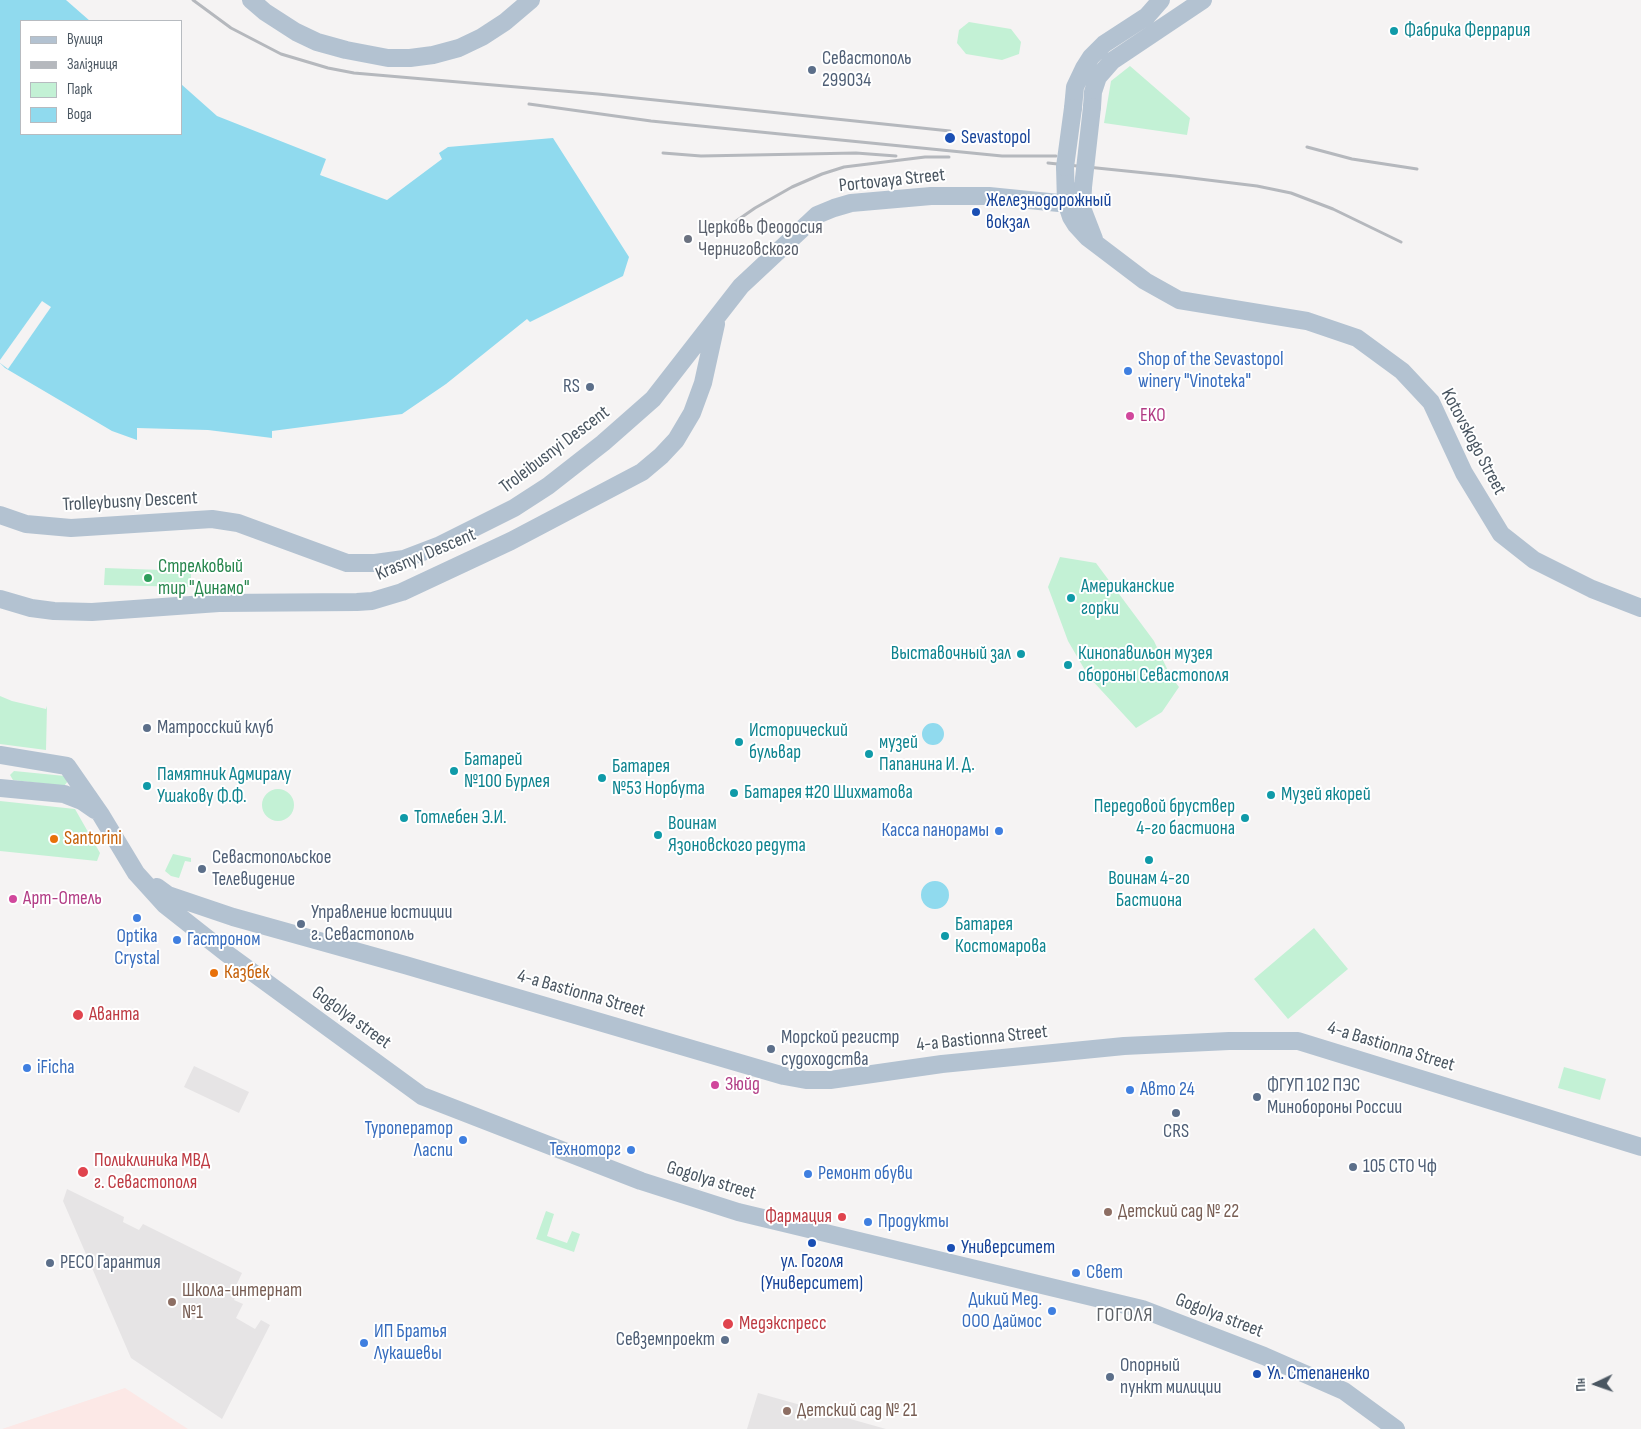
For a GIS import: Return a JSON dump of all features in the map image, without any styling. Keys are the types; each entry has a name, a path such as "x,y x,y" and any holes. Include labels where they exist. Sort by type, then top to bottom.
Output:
{"main road":[{"path":"251,0 288,27 317,42 388,58 410,58 433,55 459,48 505,22 531,0"},
{"path":"1068,209 1065,167 1075,87 1091,57 1104,44 1147,16 1161,0"},
{"path":"1096,244 1082,208 1082,187 1093,92 1098,77 1112,62 1203,0"},
{"path":"1022,199 1041,193 1050,187 1058,179 1065,167"},
{"path":"1068,209 1082,187"},
{"name":"Portovaya Street","path":"718,314 741,286 817,215 834,208 851,203 924,196 989,196 1059,203 1068,209"},
{"name":"Kotovskogo Street","path":"1068,209 1082,232 1096,244 1145,281 1179,300 1307,321 1357,338 1402,371 1430,402 1464,473 1501,534 1534,560 1592,589 1641,608"},
{"name":"Troleibusnyi Descent","path":"0,514 26,524 71,528 212,519 238,523 347,563 404,559 438,546 514,508 548,486 596,449 653,399 698,343 718,314"},
{"name":"Krasnyy Descent","path":"0,600 31,608 92,612 219,602 357,602 372,601 402,592 511,541 642,472 661,456 685,427 697,402 718,314"},
{"name":"Gogolya street","path":"0,755 68,766 102,815 136,872 166,905 226,953 422,1096 641,1181 738,1212 1142,1309 1272,1359 1344,1391 1396,1429"},
{"path":"0,788 64,794 82,801 102,815"},
{"name":"4-a Bastionna Street","path":"136,872 168,895 233,917 406,965 784,1076 806,1080 830,1080 942,1064 1124,1046 1229,1041 1298,1041 1641,1147"}],"shaded area":[{"path":"194,1066 249,1092 239,1113 184,1087"},
{"name":"Школа-интернат №1","path":"67,1189 124,1217 123,1222 139,1230 143,1224 242,1273 233,1292 236,1294 234,1300 243,1304 236,1318 255,1329 261,1320 270,1325 222,1419 131,1358 63,1201"},
{"path":"125,1388 188,1429 2,1429"},
{"name":"Детский сад № 21","path":"758,1393 886,1429 747,1429"}],"green space":[{"path":"969,22 1011,29 1021,42 1019,54 1002,60 966,54 957,43 959,30"},
{"path":"1130,66 1190,118 1187,135 1104,123 1111,81"},
{"path":"1060,557 1096,563 1154,641 1170,675 1179,687 1162,712 1136,728 1089,677 1068,641 1048,587"},
{"name":"Стрелковый тир \"Динамо\"","path":"105,568 191,571 191,587 104,585"},
{"path":"0,696 12,701 46,709 47,706 46,750 0,744"},
{"path":"14,771 65,776 68,781 64,786 13,780 10,775"},
{"path":"278,789 284,790 289,794 293,799 293,811 289,816 284,820 278,821 272,820 267,816 263,811 262,805 263,799 267,794 272,790"},
{"path":"0,801 75,809 100,853 97,861 0,851"},
{"path":"173,854 191,858 191,862 185,861 179,878 171,876 165,871"},
{"path":"1314,928 1348,969 1288,1019 1254,979"},
{"path":"1564,1067 1606,1079 1600,1100 1558,1088"},
{"path":"546,1211 554,1214 547,1236 567,1243 572,1231 580,1234 574,1252 536,1239"}],"water":[{"path":"0,0 66,0 89,20 20,20 20,135 182,135 182,85 217,116 326,159 320,175 387,200 442,159 439,153 448,147 553,138 629,257 623,276 530,322 527,319 446,384 402,414 272,431 272,438 208,430 137,428 137,440 112,431 5,368 0,363"},
{"path":"933,723 941,726 944,734 941,742 933,745 925,742 922,734 925,726"},
{"path":"935,881 945,885 949,895 945,905 935,909 925,905 921,895 925,885"}],"pier":[{"path":"42,301 51,307 8,369 0,363 0,360"}],"railway":[{"path":"193,0 231,28 281,54 328,68 354,73 598,94 950,131"},
{"path":"529,104 651,121 1002,156 1056,156"},
{"path":"1307,147 1352,159 1417,169"},
{"path":"663,153 701,156 856,153 896,156"},
{"path":"716,235 755,208 792,187 822,174 844,167 925,157 949,157"},
{"path":"1048,163 1257,186 1291,193 1333,209 1401,242"}],"place":[{"name":"Фабрика Феррария","path":"1394,31"},
{"name":"Севастополь 299034","path":"812,70"},
{"name":"Sevastopol","path":"950,138"},
{"name":"Железнодорожный вокзал","path":"976,212"},
{"name":"Церковь Феодосия Черниговского","path":"688,239"},
{"name":"Shop of the Sevastopol winery \"Vinoteka\"","path":"1128,371"},
{"name":"RS","path":"590,387"},
{"name":"EKO","path":"1130,416"},
{"name":"Стрелковый тир \"Динамо\"","path":"148,578"},
{"name":"Американские горки","path":"1071,598"},
{"name":"Выставочный зал","path":"1021,654"},
{"name":"Кинопавильон музея обороны Севастополя","path":"1068,665"},
{"name":"Матросский клуб","path":"147,728"},
{"name":"Исторический бульвар","path":"739,742"},
{"name":"музей Папанина И. Д.","path":"869,754"},
{"name":"Батарей №100 Бурлея","path":"454,771"},
{"name":"Батарея №53 Норбута","path":"602,778"},
{"name":"Памятник Адмиралу Ушакову Ф.Ф.","path":"147,786"},
{"name":"Батарея #20 Шихматова","path":"734,793"},
{"name":"Музей якорей","path":"1271,795"},
{"name":"Тотлебен Э.И.","path":"404,818"},
{"name":"Передовой бруствер 4-го бастиона","path":"1245,818"},
{"name":"Касса панорамы","path":"999,831"},
{"name":"Воинам Язоновского редута","path":"658,835"},
{"name":"Santorini","path":"54,839"},
{"name":"Воинам 4-го Бастиона","path":"1149,860"},
{"name":"Севастопольское Телевидение","path":"202,869"},
{"name":"Арт-Отель","path":"13,899"},
{"name":"Optika Crystal","path":"137,918"},
{"name":"Управление юстиции г. Севастополь","path":"301,924"},
{"name":"Батарея Костомарова","path":"945,936"},
{"name":"Гастроном","path":"177,940"},
{"name":"Казбек","path":"214,973"},
{"name":"Аванта","path":"78,1015"},
{"name":"Морской регистр судоходства","path":"771,1049"},
{"name":"iFicha","path":"27,1068"},
{"name":"Зюйд","path":"715,1085"},
{"name":"Авто 24","path":"1130,1090"},
{"name":"ФГУП 102 ПЭС Минобороны России","path":"1257,1097"},
{"name":"CRS","path":"1176,1113"},
{"name":"Туроператор Ласпи","path":"463,1140"},
{"name":"Техноторг","path":"631,1150"},
{"name":"105 СТО Чф","path":"1353,1167"},
{"name":"Поликлиника МВД г. Севастополя","path":"83,1172"},
{"name":"Ремонт обуви","path":"808,1174"},
{"name":"Детский сад № 22","path":"1108,1212"},
{"name":"Фармация","path":"842,1217"},
{"name":"Продукты","path":"868,1222"},
{"name":"ул. Гоголя (Университет)","path":"812,1243"},
{"name":"Университет","path":"951,1248"},
{"name":"РЕСО Гарантия","path":"50,1263"},
{"name":"Свет","path":"1076,1273"},
{"name":"Школа-интернат №1","path":"172,1302"},
{"name":"Дикий Мед. ООО Даймос","path":"1052,1311"},
{"name":"Медэкспресс","path":"728,1324"},
{"name":"Севземпроект","path":"725,1340"},
{"name":"ИП Братья Лукашевы","path":"364,1343"},
{"name":"Ул. Степаненко","path":"1257,1374"},
{"name":"Опорный пункт милиции","path":"1110,1377"},
{"name":"Детский сад № 21","path":"787,1411"}],"district":[{"name":"ГОГОЛЯ","path":"1125,1316"}]}
